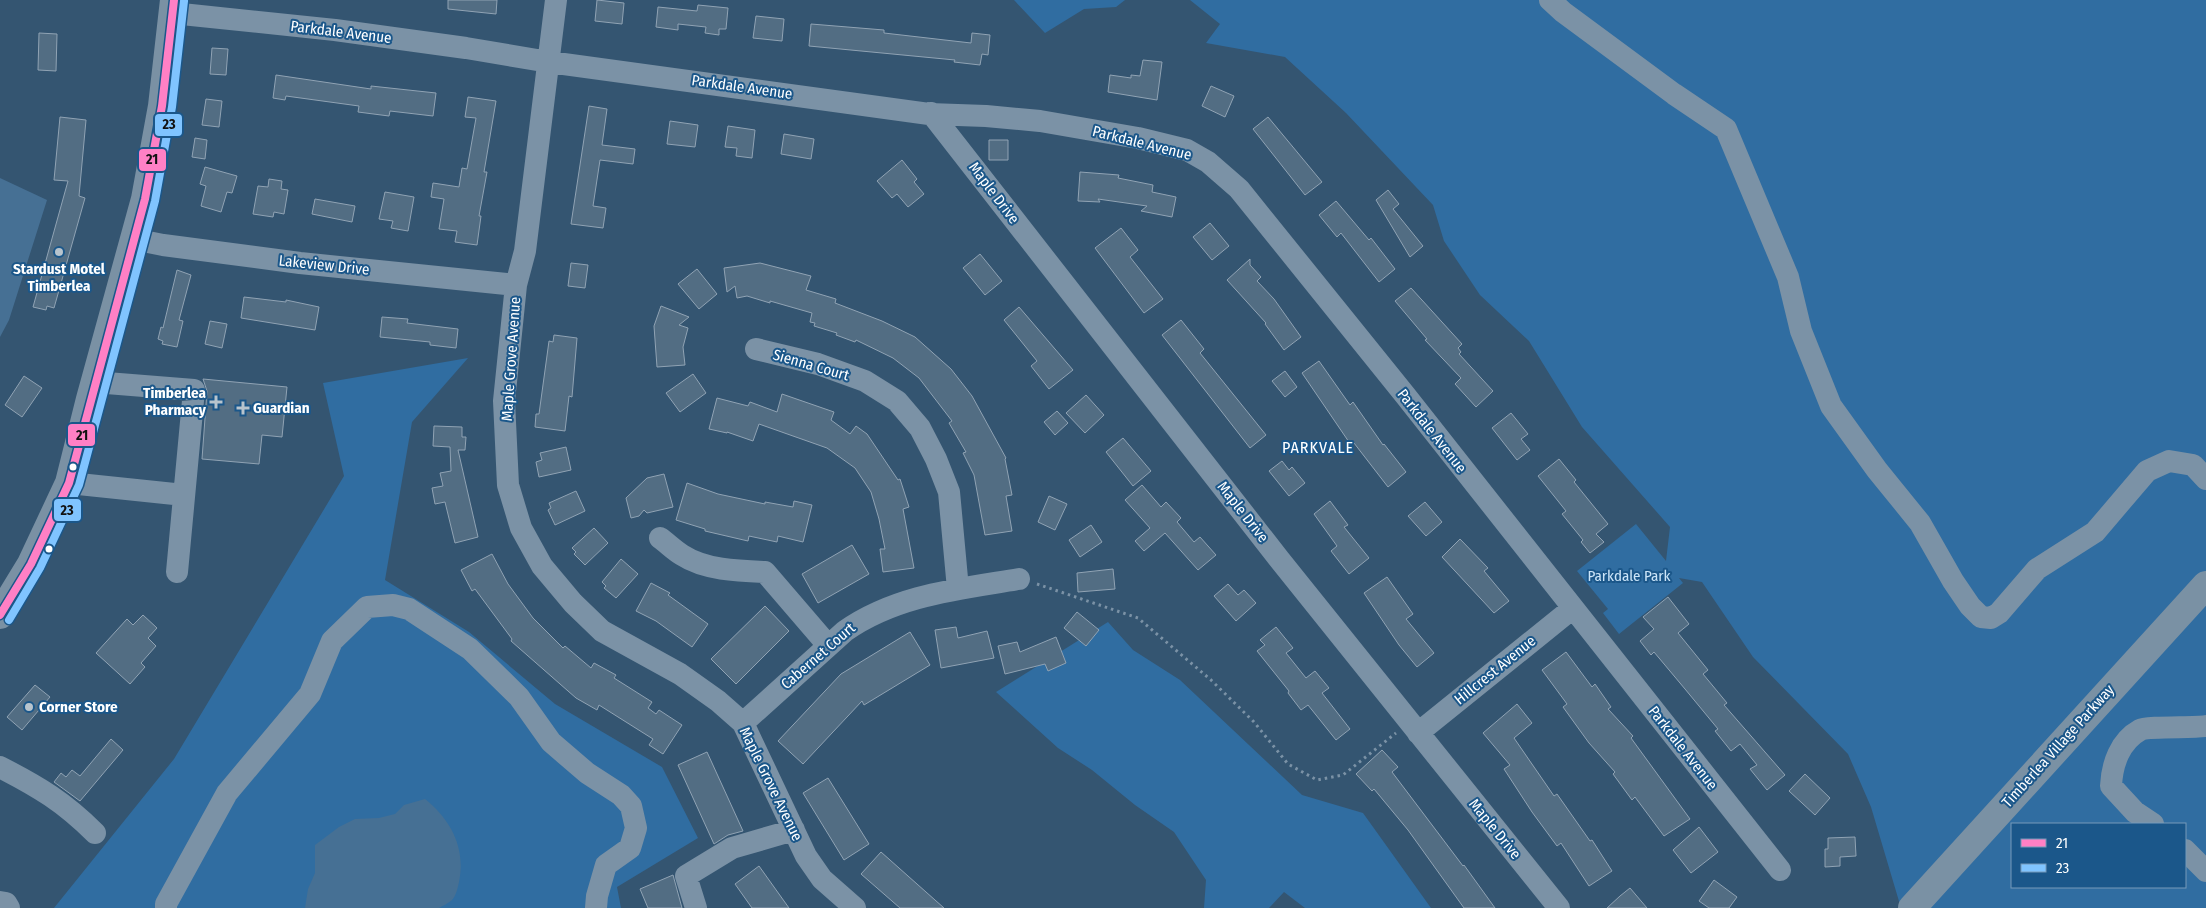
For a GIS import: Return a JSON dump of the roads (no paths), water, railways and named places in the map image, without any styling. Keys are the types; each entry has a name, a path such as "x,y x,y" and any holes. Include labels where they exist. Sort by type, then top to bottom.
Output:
{"main road":[{"path":"0,615 31,564 69,483 94,382 145,199 162,106 173,7"},
{"name":"Timberlea Village Parkway","path":"1912,908 1945,869 2206,585"}],"street":[{"name":"Maple Grove Avenue","path":"556,0 525,251 516,285 504,401 508,485 521,528 542,566 573,603 602,631 680,674 718,701 744,723 806,856 822,879 855,908"},
{"path":"1550,0 1563,12 1674,94 1726,129 1788,276 1801,331 1831,406 1877,470 1920,523 1953,581 1970,606 1981,617 1991,618 1999,613 2037,569 2095,532 2148,471 2169,461 2193,465 2206,479"},
{"name":"Parkdale Avenue","path":"173,7 466,48 549,62 931,113 1040,121 1138,138 1186,150 1208,162 1225,175 1244,195 1780,870"},
{"name":"Maple Drive","path":"931,113 1279,559 1558,908"},
{"name":"Lakeview Drive","path":"134,239 163,245 300,263 516,285"},
{"name":"Sienna Court","path":"756,349 818,364 865,381 897,402 920,428 936,459 949,492 958,589"},
{"path":"94,382 194,390 177,572"},
{"path":"69,483 184,495"},
{"path":"660,538 683,556 709,566 741,571 765,572 826,643 826,648"},
{"name":"Cabernet Court","path":"744,723 826,648 862,619 890,606 939,592 1019,579"},
{"path":"166,908 166,904 227,793 310,694 332,641 367,607 393,605 409,609 470,649 519,697 551,742 587,773 620,795 631,806 636,828 630,848 606,865 597,896 596,908"},
{"name":"Hillcrest Avenue","path":"1414,727 1572,608"},
{"path":"2152,823 2135,812 2111,786 2112,768 2123,746 2141,729 2206,726"},
{"path":"0,766 38,786 60,801 95,833"},
{"path":"696,908 686,876 732,848 794,830"},
{"path":"2186,851 2206,871"},
{"path":"0,902 6,903 9,908"}],"place":[{"name":"Stardust Motel Timberlea","path":"59,252"},
{"name":"Timberlea Pharmacy","path":"216,402"},
{"name":"Guardian","path":"243,408"},
{"name":"Corner Store","path":"29,707"}],"district":[{"name":"PARKVALE","path":"1318,447"}],"park label":[{"name":"Parkdale Park","path":"1629,576"}]}
